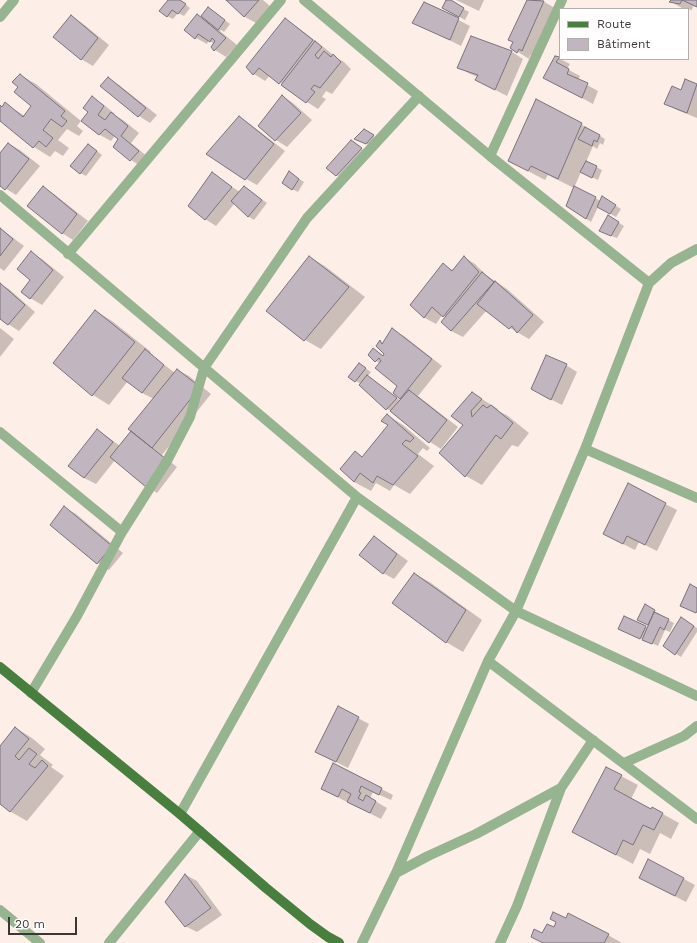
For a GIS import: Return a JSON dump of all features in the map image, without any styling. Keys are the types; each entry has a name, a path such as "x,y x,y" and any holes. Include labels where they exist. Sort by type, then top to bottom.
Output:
{"main road":[{"path":"0,667 180,814 310,924 328,938 339,943"}],"street":[{"path":"0,17 14,0"},
{"path":"68,254 281,0"},
{"path":"304,0 490,156 649,283"},
{"path":"490,156 562,0"},
{"path":"31,693 78,616 122,532 166,461 190,417 204,368 307,218 419,96"},
{"path":"0,195 357,497 516,611 697,696"},
{"path":"362,943 396,873 488,662 516,611 585,449 649,283 671,263 697,250"},
{"path":"0,432 122,532"},
{"path":"585,449 697,498"},
{"path":"180,814 357,497"},
{"path":"488,662 697,819"},
{"path":"624,763 684,736 697,726"},
{"path":"500,943 562,788 593,740"},
{"path":"396,873 428,856 476,834 562,788"},
{"path":"109,943 200,831"},
{"path":"0,910 35,941"}],"building":[{"path":"168,0 180,0 186,4 178,14 172,10 167,17 159,11"},
{"path":"226,0 259,0 244,17"},
{"path":"446,0 451,0 464,8 459,17 442,8"},
{"path":"527,0 544,1 522,51 519,49 517,53 510,48 513,42 508,40"},
{"path":"671,0 682,0 680,4 669,2"},
{"path":"682,0 697,0 697,7"},
{"path":"424,2 459,18 450,40 412,23"},
{"path":"208,7 225,20 218,30 201,16"},
{"path":"197,14 226,38 214,51 211,47 215,41 212,38 210,42 198,34 195,39 184,30"},
{"path":"71,15 98,38 81,60 53,37"},
{"path":"285,18 313,40 279,84 259,68 253,75 246,67"},
{"path":"471,36 512,51 495,90 475,80 478,75 457,68"},
{"path":"315,41 322,47 315,55 318,59 324,51 331,57 333,54 341,62 320,88 314,85 311,89 315,92 306,103 281,85"},
{"path":"555,56 559,57 556,62 569,69 567,74 588,83 582,98 543,78"},
{"path":"20,74 65,111 61,116 67,121 62,127 51,119 43,130 53,138 46,147 39,141 33,148 0,121 0,105 2,107 5,102 23,117 31,106 14,92 18,87 12,82"},
{"path":"108,77 146,108 138,117 100,86"},
{"path":"685,79 697,84 687,113 664,104 672,86 681,90"},
{"path":"282,95 301,113 275,141 258,126"},
{"path":"92,96 104,106 98,115 105,120 111,112 128,126 121,136 139,151 130,161 113,147 118,139 105,129 99,135 81,121 88,112 83,108"},
{"path":"536,99 582,123 558,179 531,166 528,171 508,161"},
{"path":"239,116 274,144 245,180 206,154"},
{"path":"585,127 600,135 597,142 594,140 592,146 578,139"},
{"path":"364,129 374,135 366,144 354,139"},
{"path":"351,140 362,148 336,176 326,168"},
{"path":"8,143 29,159 5,190 0,186 0,153"},
{"path":"88,144 97,151 80,174 70,166"},
{"path":"586,161 597,166 592,178 580,172"},
{"path":"289,171 299,179 292,190 282,183"},
{"path":"212,172 232,187 205,220 188,206"},
{"path":"43,186 77,214 62,234 27,206"},
{"path":"244,186 262,200 248,217 231,201"},
{"path":"574,186 596,197 586,219 566,206"},
{"path":"602,196 616,205 610,214 597,207"},
{"path":"608,215 619,222 611,236 599,231"},
{"path":"0,228 13,239 0,256"},
{"path":"31,251 53,270 30,299 21,292 30,280 17,269"},
{"path":"309,256 349,287 304,341 266,311"},
{"path":"464,256 479,272 443,317 432,307 424,318 410,305 443,263 452,271"},
{"path":"482,272 494,282 451,331 441,322"},
{"path":"495,281 533,315 517,333 512,326 509,329 477,304"},
{"path":"0,283 25,305 8,325 0,319"},
{"path":"95,310 135,342 92,396 53,363"},
{"path":"392,328 432,359 400,399 393,393 397,386 375,368 381,361 379,358 375,362 368,355 373,348 383,356 384,354 376,346 380,340 382,344"},
{"path":"145,349 164,365 142,393 122,378"},
{"path":"546,355 567,364 551,400 531,389"},
{"path":"359,363 366,368 355,382 348,377"},
{"path":"177,369 200,387 152,448 128,429"},
{"path":"367,375 397,398 386,410 359,385"},
{"path":"409,390 447,420 429,443 390,411"},
{"path":"472,392 482,399 471,411 472,417 483,405 487,408 491,405 513,423 501,439 496,435 465,477 439,453 463,425 451,416"},
{"path":"387,414 414,438 410,442 406,440 402,444 418,456 393,485 377,476 373,483 360,473 354,482 340,469 355,451 362,457 388,425 381,421"},
{"path":"97,429 113,442 84,478 68,466"},
{"path":"131,431 167,460 146,487 110,457"},
{"path":"628,483 666,503 645,545 627,536 623,544 603,534"},
{"path":"64,506 112,546 97,564 50,525"},
{"path":"374,536 397,554 383,574 359,555"},
{"path":"414,573 466,610 446,643 392,603"},
{"path":"690,584 697,588 696,613 680,606"},
{"path":"645,604 655,610 648,625 637,620"},
{"path":"654,612 669,619 664,630 660,627 652,644 642,640"},
{"path":"624,616 646,626 640,639 618,629"},
{"path":"681,617 694,626 675,655 663,646"},
{"path":"338,706 359,717 336,762 315,752"},
{"path":"15,727 29,739 15,756 19,760 29,748 37,754 29,764 35,768 42,760 48,766 10,812 0,804 0,746"},
{"path":"333,763 382,788 379,795 361,786 359,792 361,793 358,798 363,801 366,795 376,801 370,813 347,802 351,794 342,789 338,797 321,789"},
{"path":"606,767 622,775 614,789 651,809 652,807 663,813 654,830 643,825 633,845 623,840 616,855 572,832"},
{"path":"648,859 684,878 675,896 639,878"},
{"path":"185,874 211,908 185,927 165,902"},
{"path":"553,912 566,918 568,913 609,934 604,943 543,943 531,937 534,929 542,933 547,924 554,927 556,922 550,919"}]}
